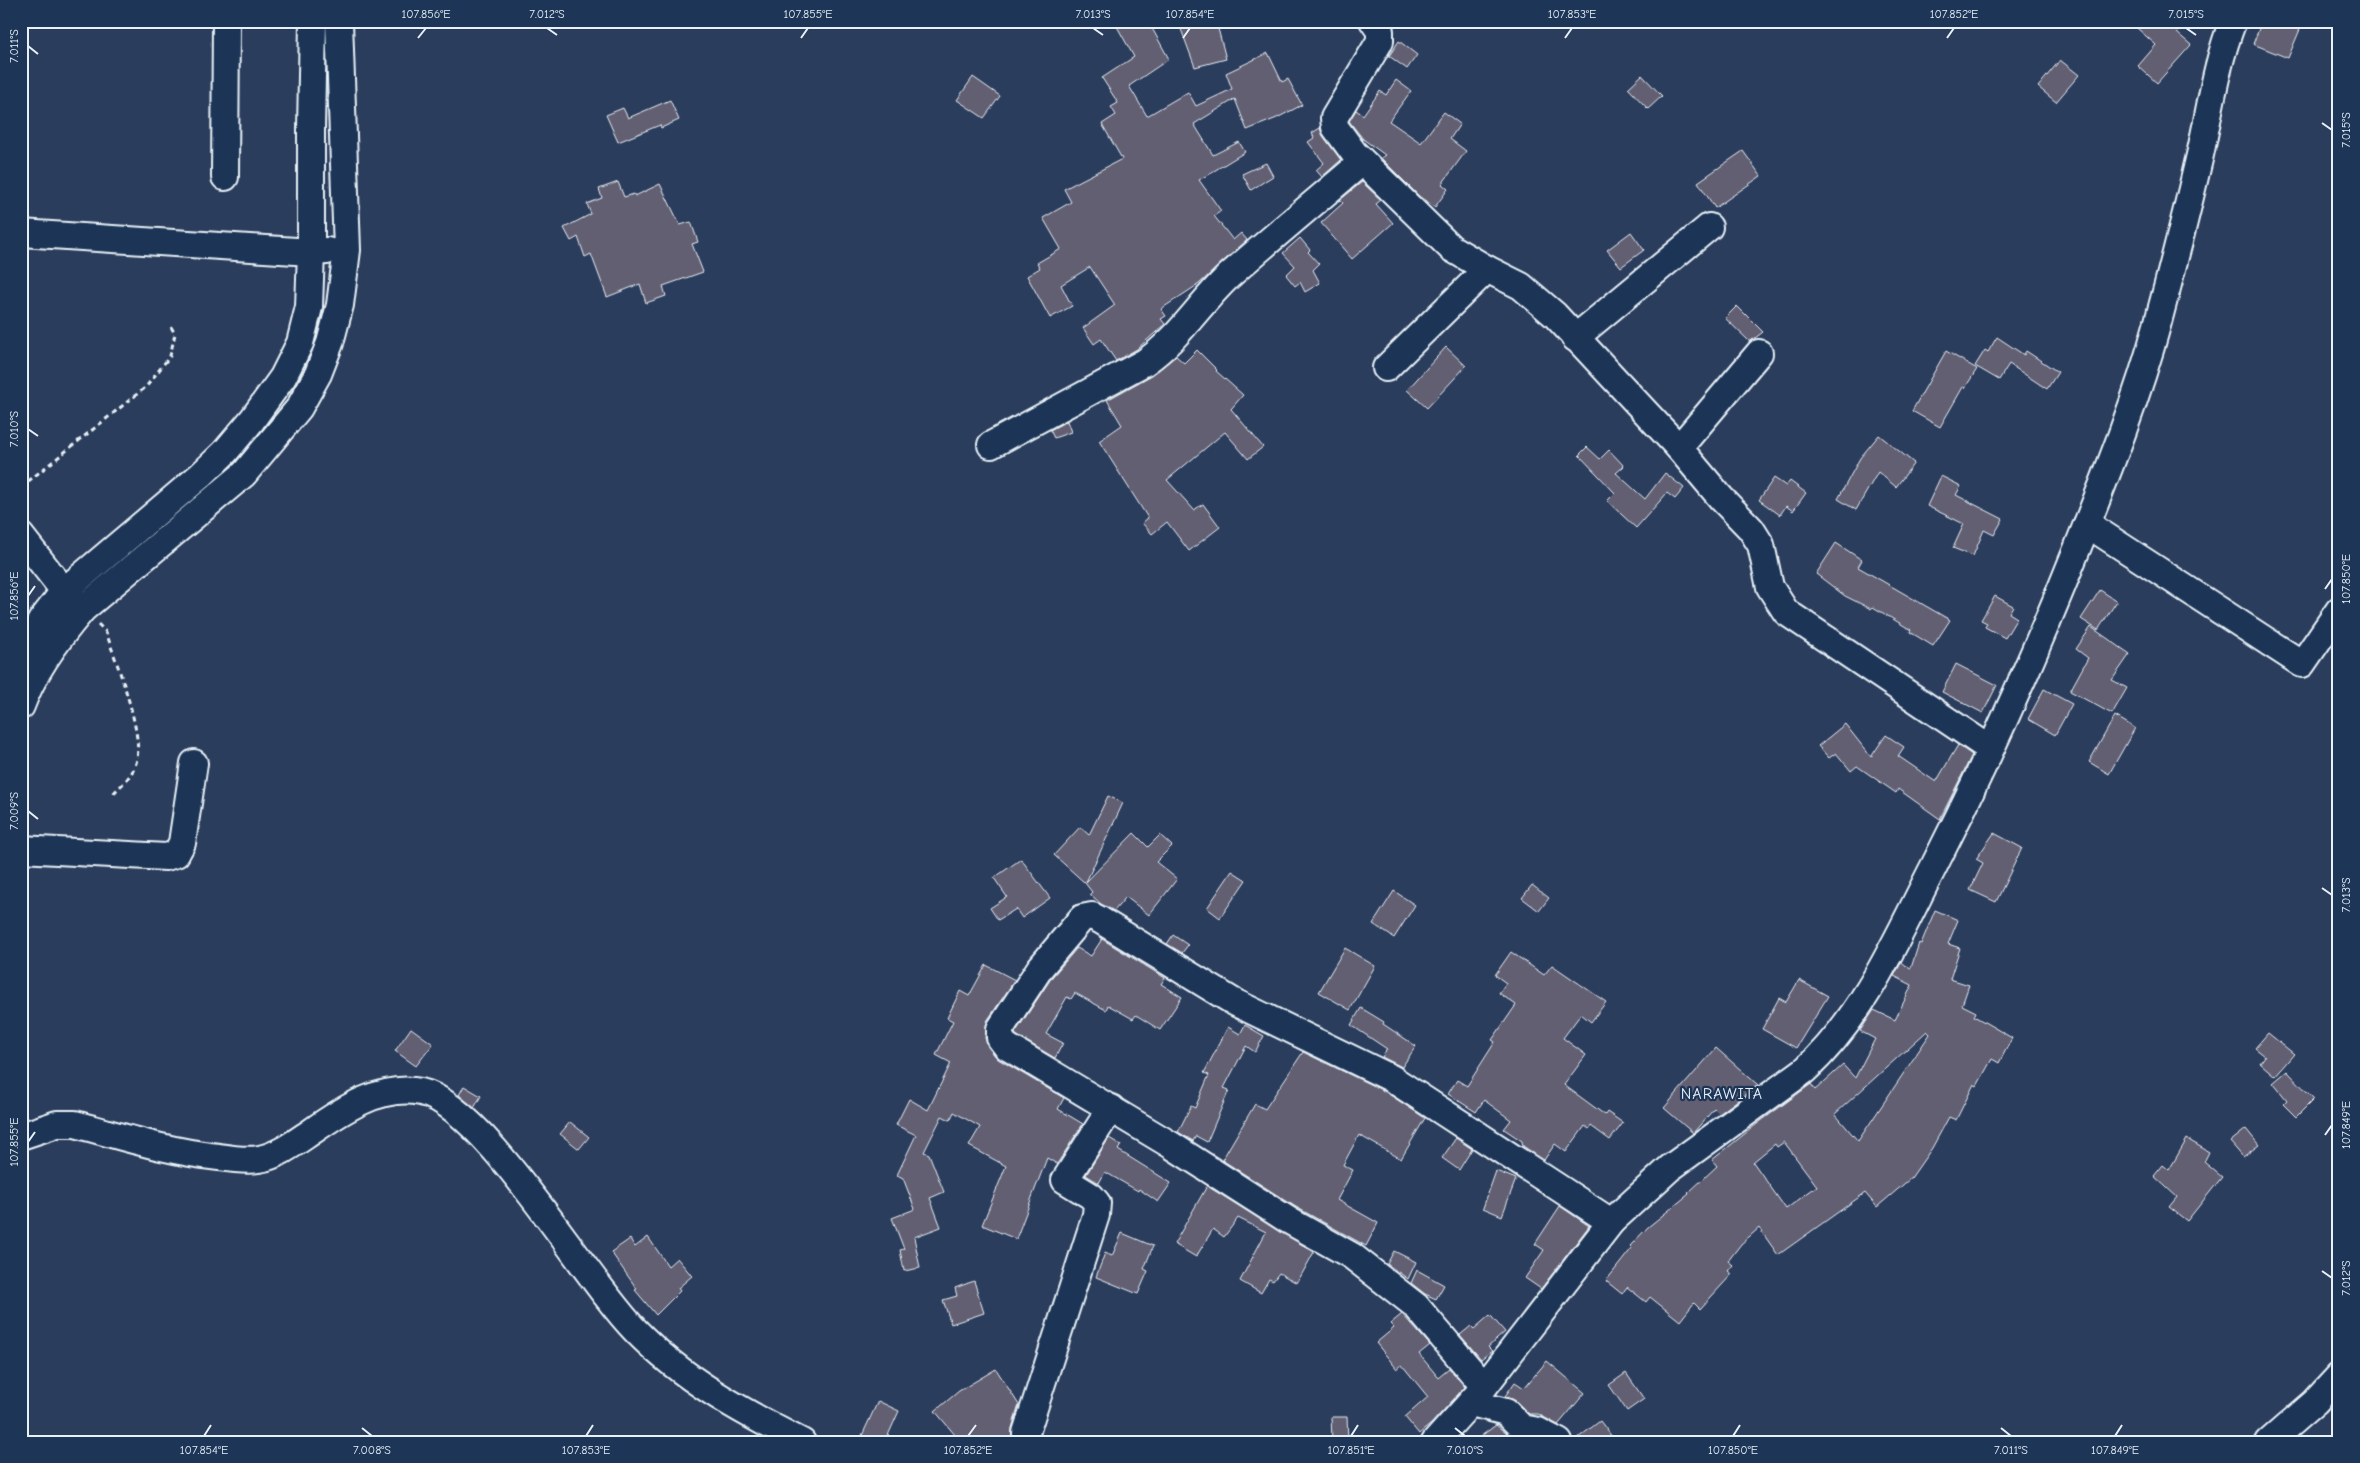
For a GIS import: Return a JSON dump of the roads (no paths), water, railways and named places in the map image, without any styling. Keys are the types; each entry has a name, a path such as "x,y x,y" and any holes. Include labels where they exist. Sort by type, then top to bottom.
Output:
{"street":[{"path":"225,178 226,21"},
{"path":"21,706 42,664 66,629 74,600 201,475 252,420 283,377 300,343 308,307 311,252 313,21"},
{"path":"21,657 41,621 74,600 244,474 299,408 318,374 330,343 340,305 347,250 339,21"},
{"path":"1372,21 1380,31 1380,41 1334,118 1335,127 1362,162 1451,248 1521,286 1554,315 1576,338 1679,448 1721,498 1752,530 1761,545 1770,587 1786,612 1990,749"},
{"path":"1435,1442 1478,1394 1612,1222 1654,1181 1805,1070 1834,1041 1862,1000 1906,921 1956,823 2051,615 2087,524 2140,384 2198,164 2221,56 2233,21"},
{"path":"991,446 1160,352 1174,339 1230,275 1362,162"},
{"path":"1576,338 1709,226"},
{"path":"21,233 311,252 347,250"},
{"path":"1386,368 1487,269"},
{"path":"1679,448 1759,353"},
{"path":"2087,524 2302,664 2339,610"},
{"path":"21,536 74,600"},
{"path":"21,849 166,857 176,854 182,843 194,763"},
{"path":"1559,1442 1538,1431 1522,1428 1506,1412 1478,1394 1416,1306 1352,1256 1288,1220 1111,1108 1006,1046 1000,1038 1000,1029 1040,968 1082,918 1086,916 1100,920 1234,1002 1391,1078 1612,1222"},
{"path":"21,1136 57,1124 75,1124 194,1154 237,1159 260,1159 290,1146 360,1102 383,1093 422,1092 450,1106 484,1138 530,1194 608,1299 658,1353 686,1376 714,1394 802,1442"},
{"path":"1026,1442 1026,1433 1096,1215 1097,1203 1091,1196 1065,1180 1111,1108"},
{"path":"2269,1442 2315,1402 2339,1376"}],"district":[{"name":"NARAWITA","path":"1722,1094"}]}
